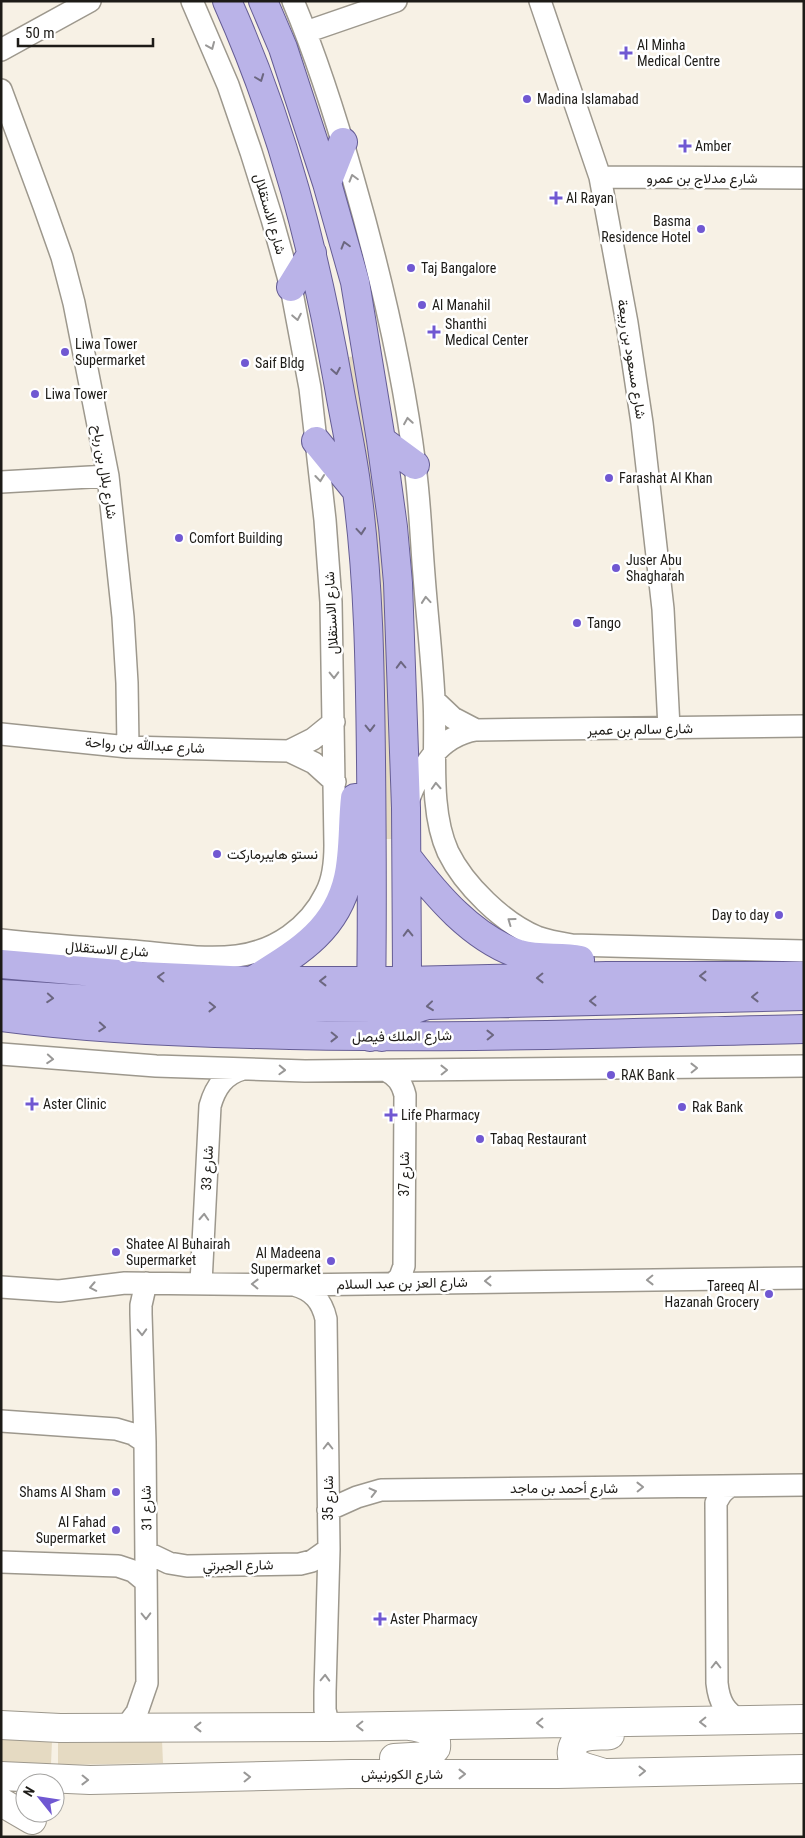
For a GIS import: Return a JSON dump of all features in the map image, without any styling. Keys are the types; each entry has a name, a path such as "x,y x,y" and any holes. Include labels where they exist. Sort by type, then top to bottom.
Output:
{"main road":[{"path":"227,1 260,80 292,177 312,253 328,326 357,492 369,649 371,1008 376,1037"},
{"path":"1,994 186,1006 371,1008 383,1006 393,1000 401,992 405,981 408,948 407,857 398,583 382,440 355,282 327,183 284,48 263,1"},
{"path":"327,183 342,142"},
{"path":"299,209 312,215 319,222 338,294 342,296 350,294 355,282"},
{"path":"291,287 312,253"},
{"path":"382,440 415,465"},
{"path":"316,441 357,492"},
{"path":"252,980 308,944 332,916 342,898 348,878 356,792 359,782 371,762"},
{"path":"407,857 449,906 481,934 519,954 540,958 573,958 597,968 607,976"},
{"path":"1,964 141,976 252,980 405,981 607,976 804,976"},
{"path":"376,1037 410,1010 428,1005 804,996"},
{"name":"شارع الملك فيصل","path":"1,1017 160,1031 376,1037 804,1029"},
{"path":"1,1725 60,1728 329,1727 804,1719"},
{"path":"601,1772 578,1764 574,1760 572,1753 576,1741 582,1738 618,1735 636,1730 652,1722"},
{"path":"351,1774 370,1763 380,1760 424,1757 434,1752 437,1743 433,1733 420,1728 402,1725"},
{"name":"شارع الكورنيش","path":"1,1776 90,1780 351,1774 804,1769"},
{"path":"1,1802 15,1810"}],"street":[{"path":"1,50 90,1"},
{"name":"شارع الاستقلال","path":"1,940 236,956 256,952 275,945 292,934 307,921 327,892 332,876 335,860 335,782 331,594 310,388 291,287 252,152 228,85 192,1"},
{"path":"293,1 306,32 342,142 384,295 415,465 434,700 437,812 441,833 448,852 458,869 483,899 516,925 534,936 554,943 624,947 804,951"},
{"path":"306,32 396,1"},
{"name":"شارع مسعود بن ربيعة","path":"540,1 600,177 628,329 642,422 664,609 670,728"},
{"name":"شارع بلال بن رباح","path":"1,90 62,258 74,303 108,476 125,633 128,747"},
{"name":"شارع مدلاج بن عمرو","path":"600,177 804,178"},
{"path":"1,482 108,476"},
{"name":"شارع سالم بن عمير","path":"434,700 453,718 476,730"},
{"name":"شارع عبدالله بن رواحة","path":"289,751 313,739 334,722"},
{"name":"شارع سالم بن عمير","path":"406,808 417,779 434,754 443,744 465,732 476,730 804,726"},
{"name":"شارع عبدالله بن رواحة","path":"1,734 128,747 289,751 314,763 335,782"},
{"path":"1,1054 156,1066 305,1071 804,1066"},
{"name":"شارع 33","path":"201,1283 210,1106 218,1086 225,1078 233,1071 243,1069"},
{"name":"شارع 37","path":"387,1071 394,1074 399,1080 405,1094 404,1266 400,1277 394,1282"},
{"name":"شارع العز بن عبد السلام","path":"1,1287 59,1291 86,1289 112,1284 146,1283 294,1285 394,1282 804,1278"},
{"name":"شارع 31","path":"126,1727 137,1712 147,1683 145,1442 141,1314 146,1283"},
{"name":"شارع 35","path":"294,1285 304,1288 319,1300 324,1309 326,1319 328,1549 325,1701 329,1727"},
{"path":"1,1421 116,1429 134,1434 145,1442"},
{"name":"شارع أحمد بن ماجد","path":"328,1510 357,1497 381,1490 804,1485"},
{"path":"731,1486 724,1490 716,1503 716,1683 718,1695 723,1706 731,1715 741,1721"},
{"name":"شارع الجبرتي","path":"146,1552 169,1563 187,1566 300,1564 312,1561 328,1549"},
{"path":"1,1562 118,1566 133,1571 145,1581"}],"shaded area":[{"path":"354,356 380,533 385,593 390,685 392,839 383,839 344,358"},
{"path":"1,1739 52,1741 51,1764 1,1762"},
{"path":"162,1740 163,1763 58,1765 58,1742 101,1743"}],"place":[{"name":"Al Minha Medical Centre","path":"626,53"},
{"name":"Madina Islamabad","path":"527,99"},
{"name":"Amber","path":"685,146"},
{"name":"Al Rayan","path":"556,198"},
{"name":"Basma Residence Hotel","path":"701,229"},
{"name":"Taj Bangalore","path":"411,268"},
{"name":"Al Manahil","path":"422,305"},
{"name":"Shanthi Medical Center","path":"434,332"},
{"name":"Liwa Tower Supermarket","path":"65,352"},
{"name":"Saif Bldg","path":"245,363"},
{"name":"Liwa Tower","path":"35,394"},
{"name":"Farashat Al Khan","path":"609,478"},
{"name":"Comfort Building","path":"179,538"},
{"name":"Juser Abu Shagharah","path":"616,568"},
{"name":"Tango","path":"577,623"},
{"name":"نستو هايبرماركت","path":"217,854"},
{"name":"Day to day","path":"779,915"},
{"name":"RAK Bank","path":"611,1075"},
{"name":"Aster Clinic","path":"32,1104"},
{"name":"Rak Bank","path":"682,1107"},
{"name":"Life Pharmacy","path":"391,1115"},
{"name":"Tabaq Restaurant","path":"480,1139"},
{"name":"Shatee Al Buhairah Supermarket","path":"116,1252"},
{"name":"Al Madeena Supermarket","path":"331,1261"},
{"name":"Tareeq Al Hazanah Grocery","path":"769,1294"},
{"name":"Shams Al Sham","path":"116,1492"},
{"name":"Al Fahad Supermarket","path":"116,1530"},
{"name":"Aster Pharmacy","path":"380,1619"}]}
